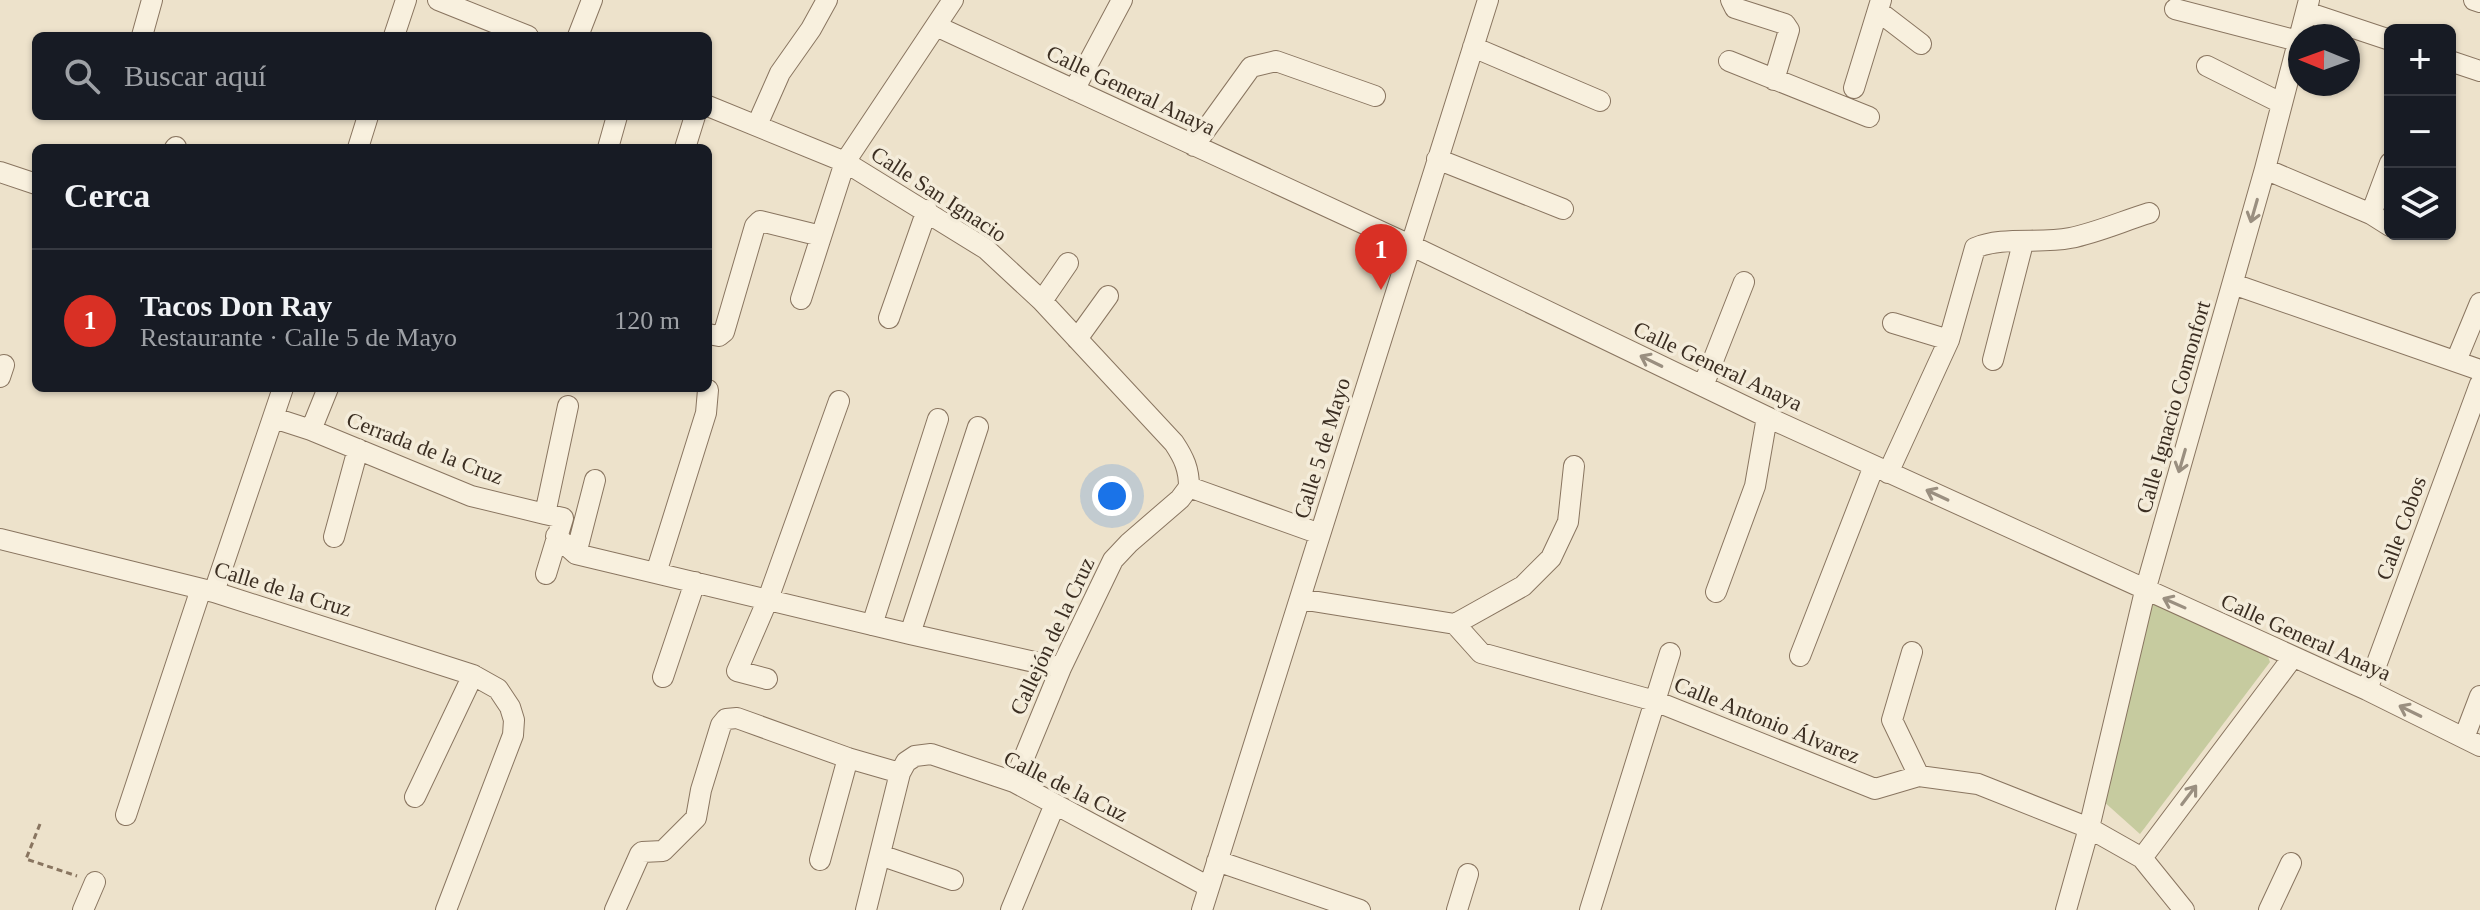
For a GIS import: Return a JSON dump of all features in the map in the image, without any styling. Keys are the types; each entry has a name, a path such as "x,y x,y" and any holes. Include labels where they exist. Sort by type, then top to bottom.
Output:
{"street":[{"path":"143,32 152,0"},
{"path":"395,32 406,0"},
{"path":"438,0 518,32"},
{"path":"580,32 592,0"},
{"path":"757,125 780,73 827,0"},
{"path":"801,299 845,162 953,0"},
{"path":"1074,90 1122,0"},
{"name":"Calle 5 de Mayo","path":"1202,910 1488,0"},
{"path":"1731,0 1735,8 1785,24 1789,30 1774,80"},
{"path":"2474,0 2480,2"},
{"path":"1854,88 1880,6 1921,44"},
{"path":"2307,6 2384,38"},
{"path":"2175,9 2288,38"},
{"name":"Calle General Anaya","path":"936,26 1410,245 1767,417 2367,690 2472,742"},
{"path":"1473,47 1600,101"},
{"path":"1194,146 1251,67 1276,61 1375,96"},
{"path":"1729,61 1869,117"},
{"path":"2456,63 2480,71"},
{"path":"2207,66 2281,103"},
{"name":"Calle Ignacio Comonfort","path":"2066,910 2089,828 2145,591 2233,284 2288,77"},
{"name":"Calle San Ignacio","path":"712,108 845,162 986,249 1042,301 1174,443 1185,460 1189,487"},
{"path":"359,144 367,120"},
{"path":"609,144 616,120"},
{"path":"686,144 694,120"},
{"path":"1437,159 1563,209"},
{"path":"2371,214 2388,168"},
{"path":"2265,169 2384,222"},
{"path":"0,172 32,183"},
{"path":"889,318 927,210"},
{"path":"1800,656 1881,469 1949,340 1975,248 1988,243 2071,238 2149,213"},
{"path":"712,335 719,336 724,332 755,226 760,221 821,236"},
{"path":"1993,360 2023,243"},
{"path":"1042,301 1068,263"},
{"path":"1703,386 1744,282"},
{"path":"2233,284 2480,370"},
{"path":"1077,339 1108,296"},
{"path":"2456,361 2480,303"},
{"path":"1893,323 1949,340"},
{"name":"Calle Cobos","path":"2367,690 2480,384"},
{"path":"126,815 282,392"},
{"path":"311,430 326,392"},
{"path":"656,573 706,413 708,392"},
{"path":"767,679 737,671 768,599 839,401"},
{"path":"546,574 563,518 545,514 568,406"},
{"path":"1716,592 1755,486 1767,417"},
{"name":"Cerrada de la Cruz","path":"274,418 311,430 471,496 545,514"},
{"path":"872,625 938,419"},
{"path":"910,634 978,427"},
{"path":"334,537 358,449"},
{"path":"1300,599 1455,624 1523,586 1551,558 1568,522 1574,466"},
{"path":"576,554 595,480"},
{"path":"1189,487 1320,534"},
{"name":"Callejón de la Cruz","path":"1014,782 1061,668 1113,560 1180,499 1189,487"},
{"path":"556,536 576,554 1061,668"},
{"name":"Calle de la Cruz","path":"1,542 208,591 473,675 498,689 510,707 514,720 513,735 446,910"},
{"path":"663,677 695,582"},
{"name":"Calle Antonio Álvarez","path":"1455,624 1481,653 1655,701 1875,789 1919,776 1978,784 2089,828"},
{"path":"1912,652 1892,720 1919,776"},
{"path":"1590,910 1670,653"},
{"path":"2142,858 2293,657"},
{"path":"415,797 473,675"},
{"path":"2472,742 2480,696"},
{"path":"615,910 640,854 663,851 696,818 701,790 721,725 726,719 737,718 848,758 900,773 866,910"},
{"name":"Calle de la Cuz","path":"900,773 906,762 915,756 931,754 1014,782 1209,887"},
{"path":"820,860 848,758"},
{"path":"1011,910 1055,804"},
{"path":"2089,828 2142,858 2184,910"},
{"path":"880,855 953,880"},
{"path":"1217,861 1360,910"},
{"path":"2269,910 2291,863"},
{"path":"1457,910 1468,874"},
{"path":"83,910 95,882"}],"path":[{"path":"40,824 26,859 95,882"}],"green space":[{"path":"2154,598 2265,649 2270,662 2140,834 2102,800"}],"place":[{"name":"Tacos Don Ray","path":"1381,290"}]}
